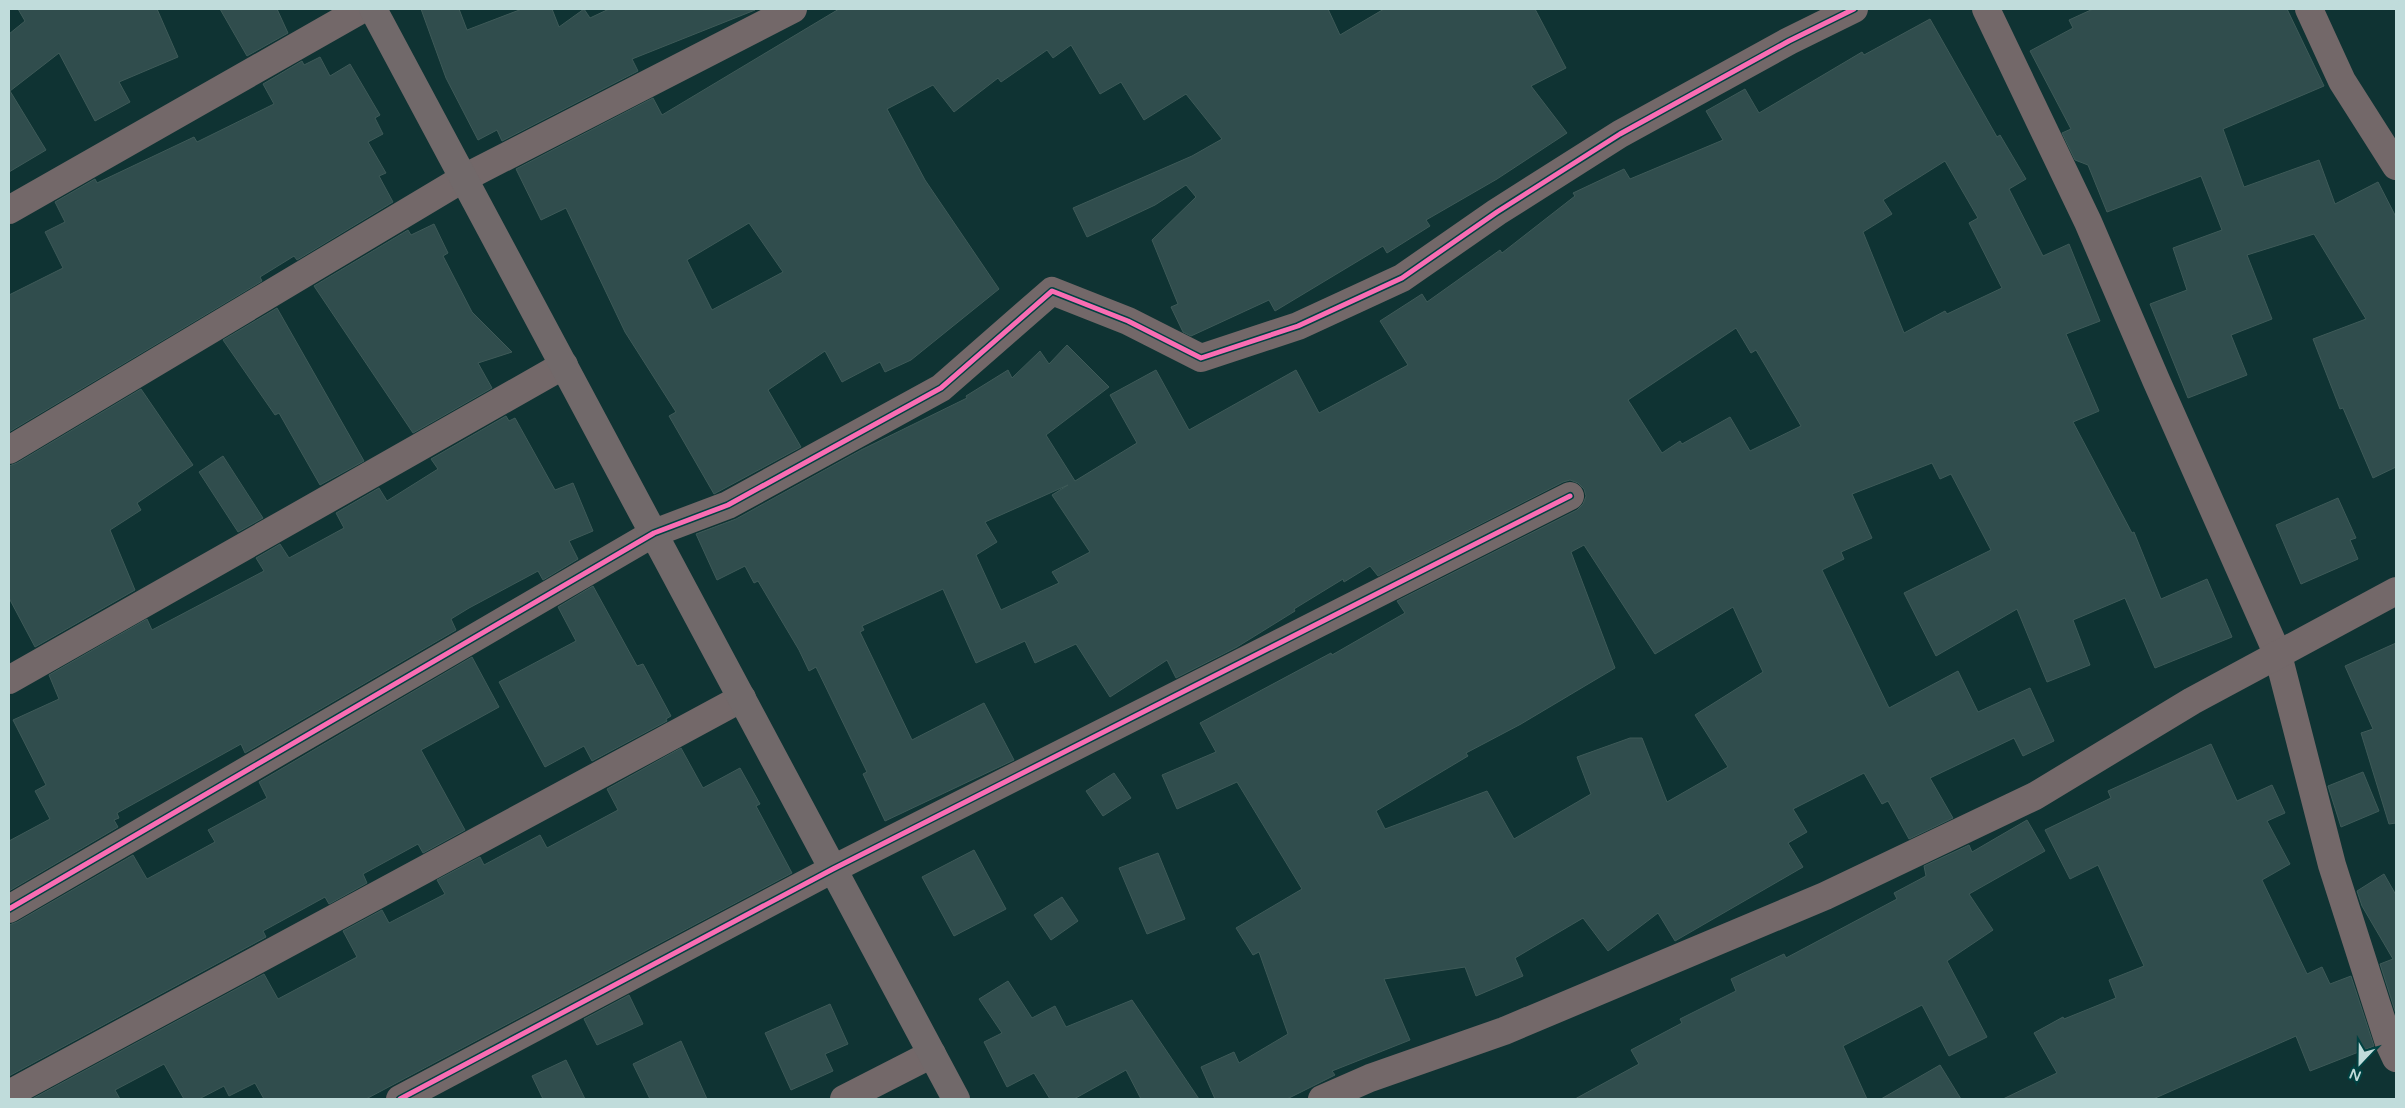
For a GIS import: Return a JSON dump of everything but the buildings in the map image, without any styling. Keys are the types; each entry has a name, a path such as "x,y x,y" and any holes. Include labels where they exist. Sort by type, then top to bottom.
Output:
{"main road":[{"path":"373,9 956,1099"}],"street":[{"path":"9,210 362,9"},
{"path":"9,450 464,178 793,9"},
{"path":"9,909 654,533 728,506 941,388 1052,291 1128,321 1201,358 1298,326 1402,278 1497,212 1620,134 1789,41 1854,9"},
{"path":"1986,9 2088,222 2159,389 2278,655 2332,865 2389,1042 2396,1058"},
{"path":"2309,9 2342,81 2396,166"},
{"path":"9,680 564,365"},
{"path":"400,1099 833,869 1570,496"},
{"path":"1322,1099 1370,1078 1504,1031 1826,896 2035,796 2192,701 2396,591"},
{"path":"9,1094 742,698"},
{"path":"844,1099 932,1054"}],"cycle path":[{"path":"9,909 654,533 728,505 941,388 1052,291 1128,321 1201,358 1298,326 1402,278 1497,212 1620,134 1789,41 1854,9"},
{"path":"400,1099 833,869 1570,496"}]}
